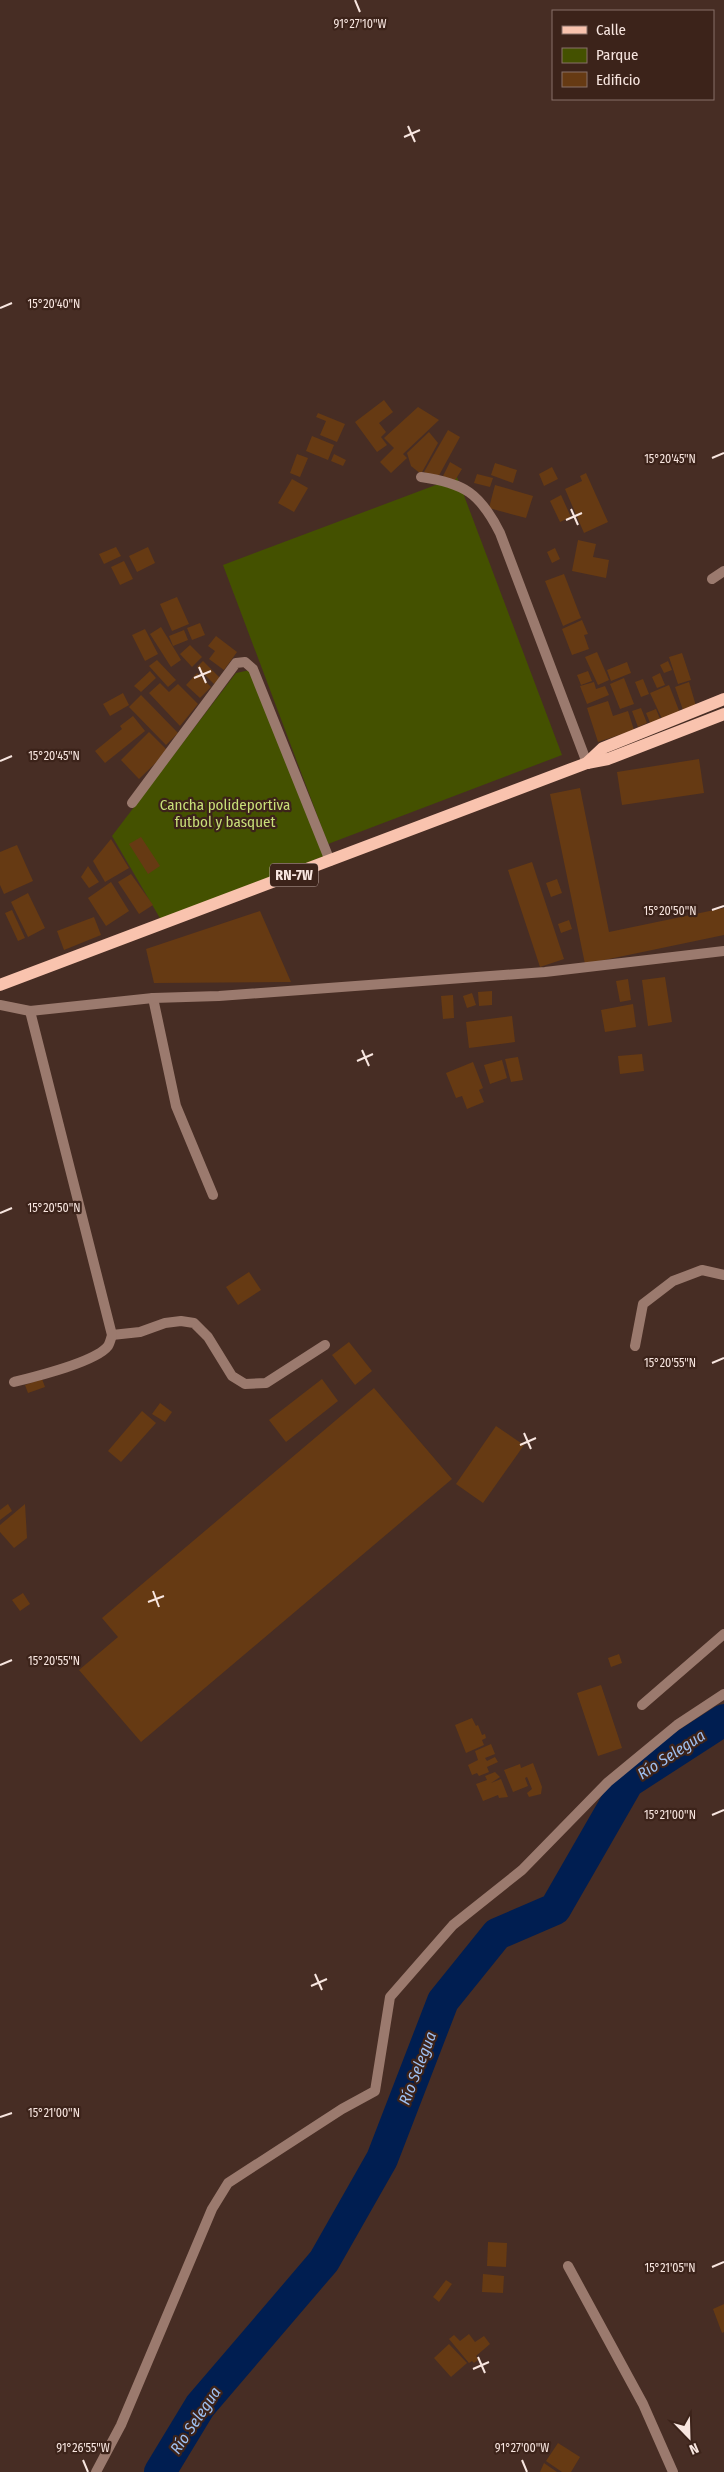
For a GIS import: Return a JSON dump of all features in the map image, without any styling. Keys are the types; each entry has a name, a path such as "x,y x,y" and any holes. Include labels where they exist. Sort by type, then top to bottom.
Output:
{"main road":[{"name":"RN-7W","path":"588,762 603,748 724,699"},
{"path":"704,707 708,720"},
{"name":"RN-7W","path":"0,985 588,762 608,759 724,714"}],"street":[{"path":"421,477 448,481 465,489 491,516 500,533 588,762"},
{"path":"712,579 724,571"},
{"path":"132,803 236,663 245,662 253,668 330,861"},
{"path":"0,1005 30,1011 152,998 219,996 545,972 724,951"},
{"path":"152,998 176,1106 213,1195"},
{"path":"14,1382 55,1371 97,1354 108,1346 112,1335 30,1011"},
{"path":"635,1346 643,1304 673,1281 702,1270 724,1275"},
{"path":"112,1335 140,1332 165,1323 181,1321 194,1323 208,1337 232,1376 245,1384 266,1383 325,1345"},
{"path":"642,1705 724,1634"},
{"path":"96,2472 121,2425 212,2209 228,2183 342,2109 375,2091 390,1997 447,1932 522,1870 608,1782 677,1725 724,1694"},
{"path":"568,2266 644,2404 673,2472"}],"green space":[{"path":"457,477 562,755 328,844 223,565"},
{"name":"Cancha polideportiva futbol y basquet","path":"250,670 324,856 161,920 112,836 236,673"}],"building":[{"path":"384,400 393,412 379,423 386,432 381,437 387,445 377,452 355,422"},
{"path":"418,407 439,420 403,454 407,458 391,473 380,462 394,448 384,438"},
{"path":"318,413 345,424 337,442 320,435 326,421 316,417"},
{"path":"448,430 460,437 437,479 424,472"},
{"path":"429,432 438,443 421,474 411,466 407,453"},
{"path":"312,436 334,445 328,460 306,451"},
{"path":"297,454 308,458 300,477 290,473"},
{"path":"334,454 346,460 343,466 331,461"},
{"path":"450,462 462,469 454,482 443,476"},
{"path":"495,463 517,470 513,483 491,475"},
{"path":"552,467 558,479 544,486 539,474"},
{"path":"586,473 608,522 584,533 565,489 582,481 580,476"},
{"path":"477,474 493,478 490,487 474,483"},
{"path":"292,479 308,488 294,512 278,503"},
{"path":"495,485 533,496 526,518 489,508"},
{"path":"561,495 571,517 560,522 550,501"},
{"path":"578,540 596,544 593,557 609,560 606,578 572,571"},
{"path":"116,547 121,556 104,564 99,554"},
{"path":"148,547 155,563 137,572 129,556"},
{"path":"555,548 560,559 552,563 547,552"},
{"path":"124,561 133,579 120,585 111,567"},
{"path":"564,574 581,618 563,626 545,581"},
{"path":"177,597 189,624 172,631 160,604"},
{"path":"582,620 588,634 584,635 589,649 572,655 562,629"},
{"path":"200,623 205,635 192,640 187,628"},
{"path":"161,627 181,660 171,667 150,634"},
{"path":"145,629 158,654 145,661 132,635"},
{"path":"184,630 188,640 173,646 169,636"},
{"path":"216,636 237,652 224,670 209,659 215,651 208,646"},
{"path":"190,645 202,657 192,667 180,654"},
{"path":"597,652 609,680 598,685 585,657"},
{"path":"682,653 691,680 678,684 669,657"},
{"path":"157,660 176,680 168,687 149,666"},
{"path":"203,661 220,678 214,684 197,667"},
{"path":"668,661 672,670 664,673 660,665"},
{"path":"627,662 631,673 611,681 607,670"},
{"path":"150,671 156,678 141,692 134,686"},
{"path":"588,671 592,681 581,685 577,675"},
{"path":"197,673 211,687 200,698 186,685"},
{"path":"660,673 665,685 657,688 652,677"},
{"path":"624,678 634,704 620,709 610,684"},
{"path":"643,679 649,694 641,697 635,682"},
{"path":"594,682 596,689 605,686 609,695 587,704 580,686"},
{"path":"689,682 696,706 683,710 675,687"},
{"path":"160,683 169,692 178,684 198,704 180,726 149,693"},
{"path":"669,685 680,713 663,721 650,693"},
{"path":"123,693 129,705 110,716 103,704"},
{"path":"141,695 178,733 166,745 129,707"},
{"path":"608,701 613,716 628,711 634,730 598,742 587,708"},
{"path":"641,708 647,723 638,727 632,711"},
{"path":"656,709 661,721 651,725 646,713"},
{"path":"133,716 145,731 105,763 95,751 122,729 120,726"},
{"path":"149,732 168,751 139,779 121,760"},
{"path":"699,759 704,793 622,805 617,772"},
{"path":"580,788 609,932 724,908 724,935 585,964 550,794"},
{"path":"141,837 160,866 148,874 129,844"},
{"path":"111,839 129,868 105,882 93,861"},
{"path":"17,845 33,881 4,894 0,885 0,852"},
{"path":"532,862 564,959 540,967 508,870"},
{"path":"88,866 99,882 89,888 81,877"},
{"path":"131,874 153,905 139,914 118,882"},
{"path":"557,879 562,893 551,897 546,883"},
{"path":"111,882 129,911 106,926 88,898"},
{"path":"28,893 45,928 28,937 11,902"},
{"path":"12,910 25,938 18,941 5,913"},
{"path":"260,911 291,982 154,983 146,949"},
{"path":"94,917 101,935 64,950 57,931"},
{"path":"569,920 572,929 561,933 558,924"},
{"path":"665,977 672,1022 648,1026 642,980"},
{"path":"628,979 631,1000 620,1002 616,981"},
{"path":"492,991 492,1005 479,1006 478,992"},
{"path":"472,993 476,1005 467,1008 463,996"},
{"path":"453,995 454,1018 443,1019 441,996"},
{"path":"633,1004 636,1027 605,1032 601,1010"},
{"path":"512,1016 515,1042 469,1048 466,1022"},
{"path":"642,1054 644,1071 620,1074 618,1056"},
{"path":"518,1057 523,1080 511,1082 505,1059"},
{"path":"502,1060 507,1078 490,1084 484,1065"},
{"path":"473,1062 483,1088 479,1090 484,1102 467,1109 462,1096 456,1098 446,1073"},
{"path":"249,1272 261,1290 238,1305 226,1287"},
{"path":"349,1342 372,1371 355,1385 332,1355"},
{"path":"42,1379 45,1387 28,1393 25,1385"},
{"path":"322,1379 338,1401 286,1442 269,1420"},
{"path":"374,1388 452,1479 141,1742 79,1670 118,1637 102,1618"},
{"path":"160,1403 172,1412 165,1422 152,1414"},
{"path":"142,1411 156,1423 121,1462 108,1451"},
{"path":"496,1426 524,1445 483,1503 456,1484"},
{"path":"8,1504 12,1511 0,1520 0,1510"},
{"path":"25,1504 27,1538 14,1548 0,1532 0,1525"},
{"path":"23,1593 30,1604 20,1611 12,1600"},
{"path":"619,1654 622,1663 611,1667 608,1658"},
{"path":"601,1685 622,1748 598,1756 577,1693"},
{"path":"472,1718 476,1726 478,1725 482,1735 485,1734 486,1738 482,1740 484,1745 466,1753 455,1725"},
{"path":"491,1744 495,1754 485,1758 487,1761 495,1757 498,1762 487,1767 489,1772 479,1776 477,1773 472,1775 468,1765 478,1760 475,1751"},
{"path":"533,1763 542,1787 541,1794 529,1797 527,1793 532,1789 527,1777 525,1778 528,1786 513,1792 504,1770 520,1764 521,1768"},
{"path":"495,1772 500,1777 491,1783 501,1779 508,1797 499,1798 498,1795 483,1801 476,1784 487,1780 485,1776"},
{"path":"488,2242 507,2243 506,2267 487,2266"},
{"path":"483,2274 504,2276 503,2293 482,2292"},
{"path":"446,2280 452,2284 439,2302 433,2297"},
{"path":"724,2304 724,2332 722,2333 713,2309"},
{"path":"469,2334 475,2342 484,2336 490,2344 476,2356 479,2359 474,2363 472,2361 469,2363 449,2339 454,2335 460,2341"},
{"path":"449,2344 467,2363 451,2377 434,2358"},
{"path":"558,2443 580,2457 571,2472 562,2472 546,2461"},
{"path":"544,2463 557,2472 540,2472"}],"waterway":[{"name":"Río Selegua","path":"160,2472 200,2406 324,2261 382,2159 443,2001 497,1934 555,1909 628,1782 724,1720"}]}
